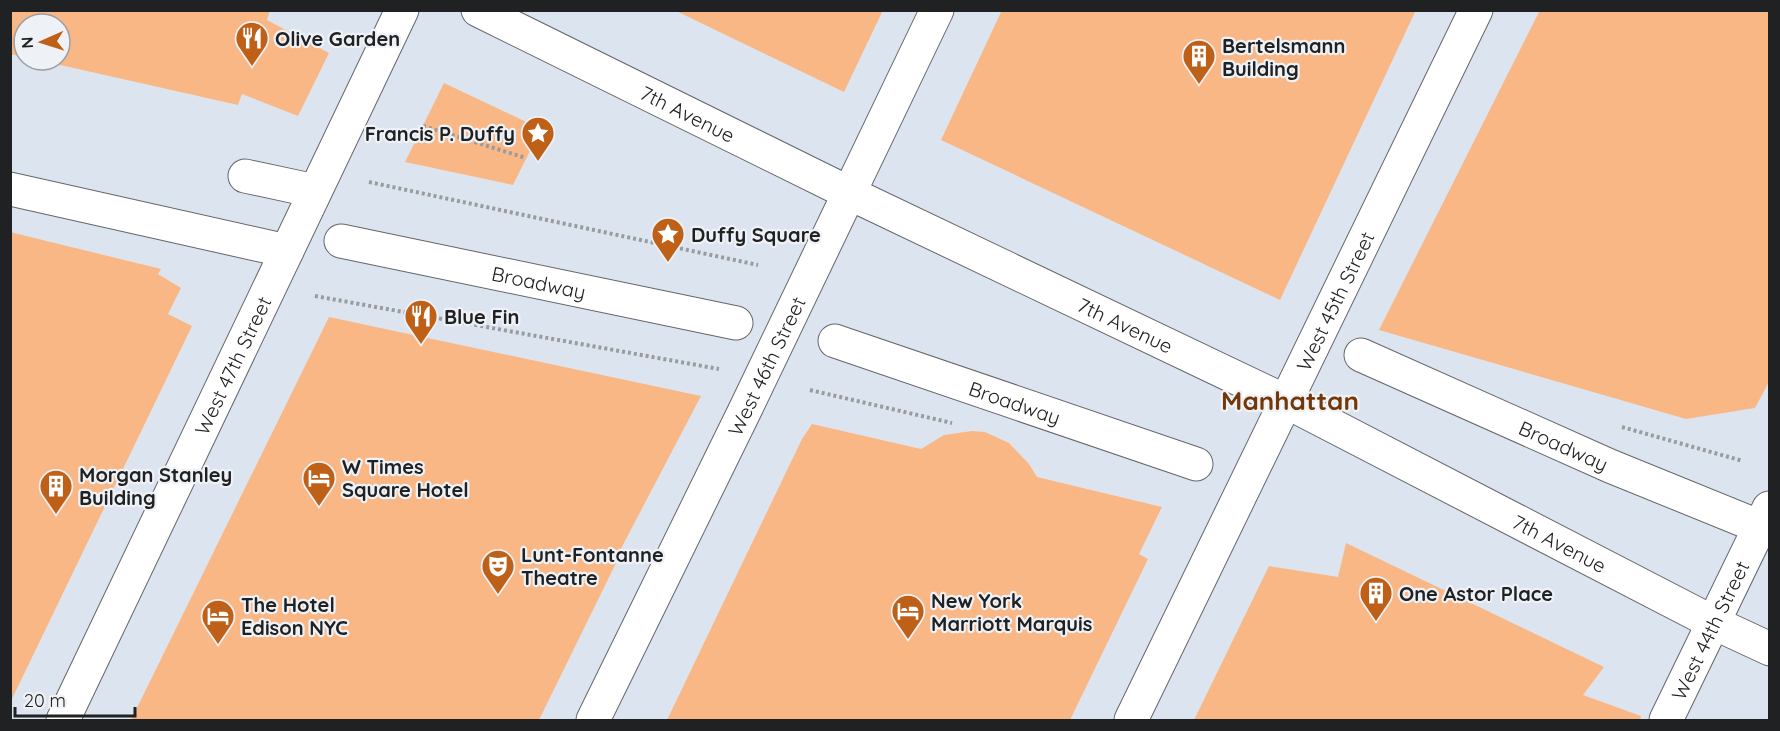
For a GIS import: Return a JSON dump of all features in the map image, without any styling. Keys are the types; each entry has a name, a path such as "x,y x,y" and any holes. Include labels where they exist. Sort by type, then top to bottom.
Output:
{"main road":[{"name":"West 47th Street","path":"63,720 402,10"},
{"name":"7th Avenue","path":"478,10 849,193 1285,401 1714,623 1770,649"},
{"name":"West 46th Street","path":"593,720 938,10"},
{"name":"West 45th Street","path":"1131,720 1476,10"},
{"path":"245,176 315,191"},
{"path":"10,189 287,251"},
{"name":"Broadway","path":"342,241 736,323"},
{"name":"Broadway","path":"835,341 1196,464"},
{"name":"Broadway","path":"1360,355 1610,466 1766,522"},
{"name":"West 44th Street","path":"1666,720 1766,522"}],"path":[{"path":"423,126 526,158"},
{"path":"369,182 758,265"},
{"path":"315,296 719,369"}],"shaded area":[{"path":"11,11 1769,11 1769,720 11,720"}],"building":[{"path":"10,10 270,10 267,20 329,53 298,116 242,94 238,105 72,68 72,12 12,12 12,54 10,54"},
{"path":"674,10 883,10 844,92"},
{"name":"Bertelsmann Building","path":"1002,10 1416,10 1280,300 941,140"},
{"path":"1540,10 1770,10 1770,380 1755,408 1686,419 1379,330"},
{"path":"444,83 541,129 513,185 405,162"},
{"name":"Morgan Stanley Building","path":"10,232 161,269 158,274 181,288 168,314 192,326 10,703"},
{"path":"329,317 701,396 615,560 617,561 539,720 131,720"},
{"name":"New York Marriott Marquis","path":"812,424 921,449 944,435 972,431 985,432 1009,443 1029,464 1037,477 1162,507 1139,554 1148,559 1070,720 667,720 802,439"},
{"name":"One Astor Place","path":"1346,543 1604,667 1583,695 1641,716 1640,720 1194,720 1269,566 1338,577"}],"place":[{"name":"Olive Garden","path":"252,67"},
{"name":"Bertelsmann Building","path":"1199,85"},
{"name":"Francis P. Duffy","path":"538,162"},
{"name":"Duffy Square","path":"668,263"},
{"name":"Blue Fin","path":"421,345"},
{"name":"W Times Square Hotel","path":"319,507"},
{"name":"Morgan Stanley Building","path":"56,515"},
{"name":"Lunt-Fontanne Theatre","path":"498,595"},
{"name":"One Astor Place","path":"1376,622"},
{"name":"New York Marriott Marquis","path":"908,640"},
{"name":"The Hotel Edison NYC","path":"218,645"}],"district":[{"name":"Manhattan","path":"1290,400"}]}
